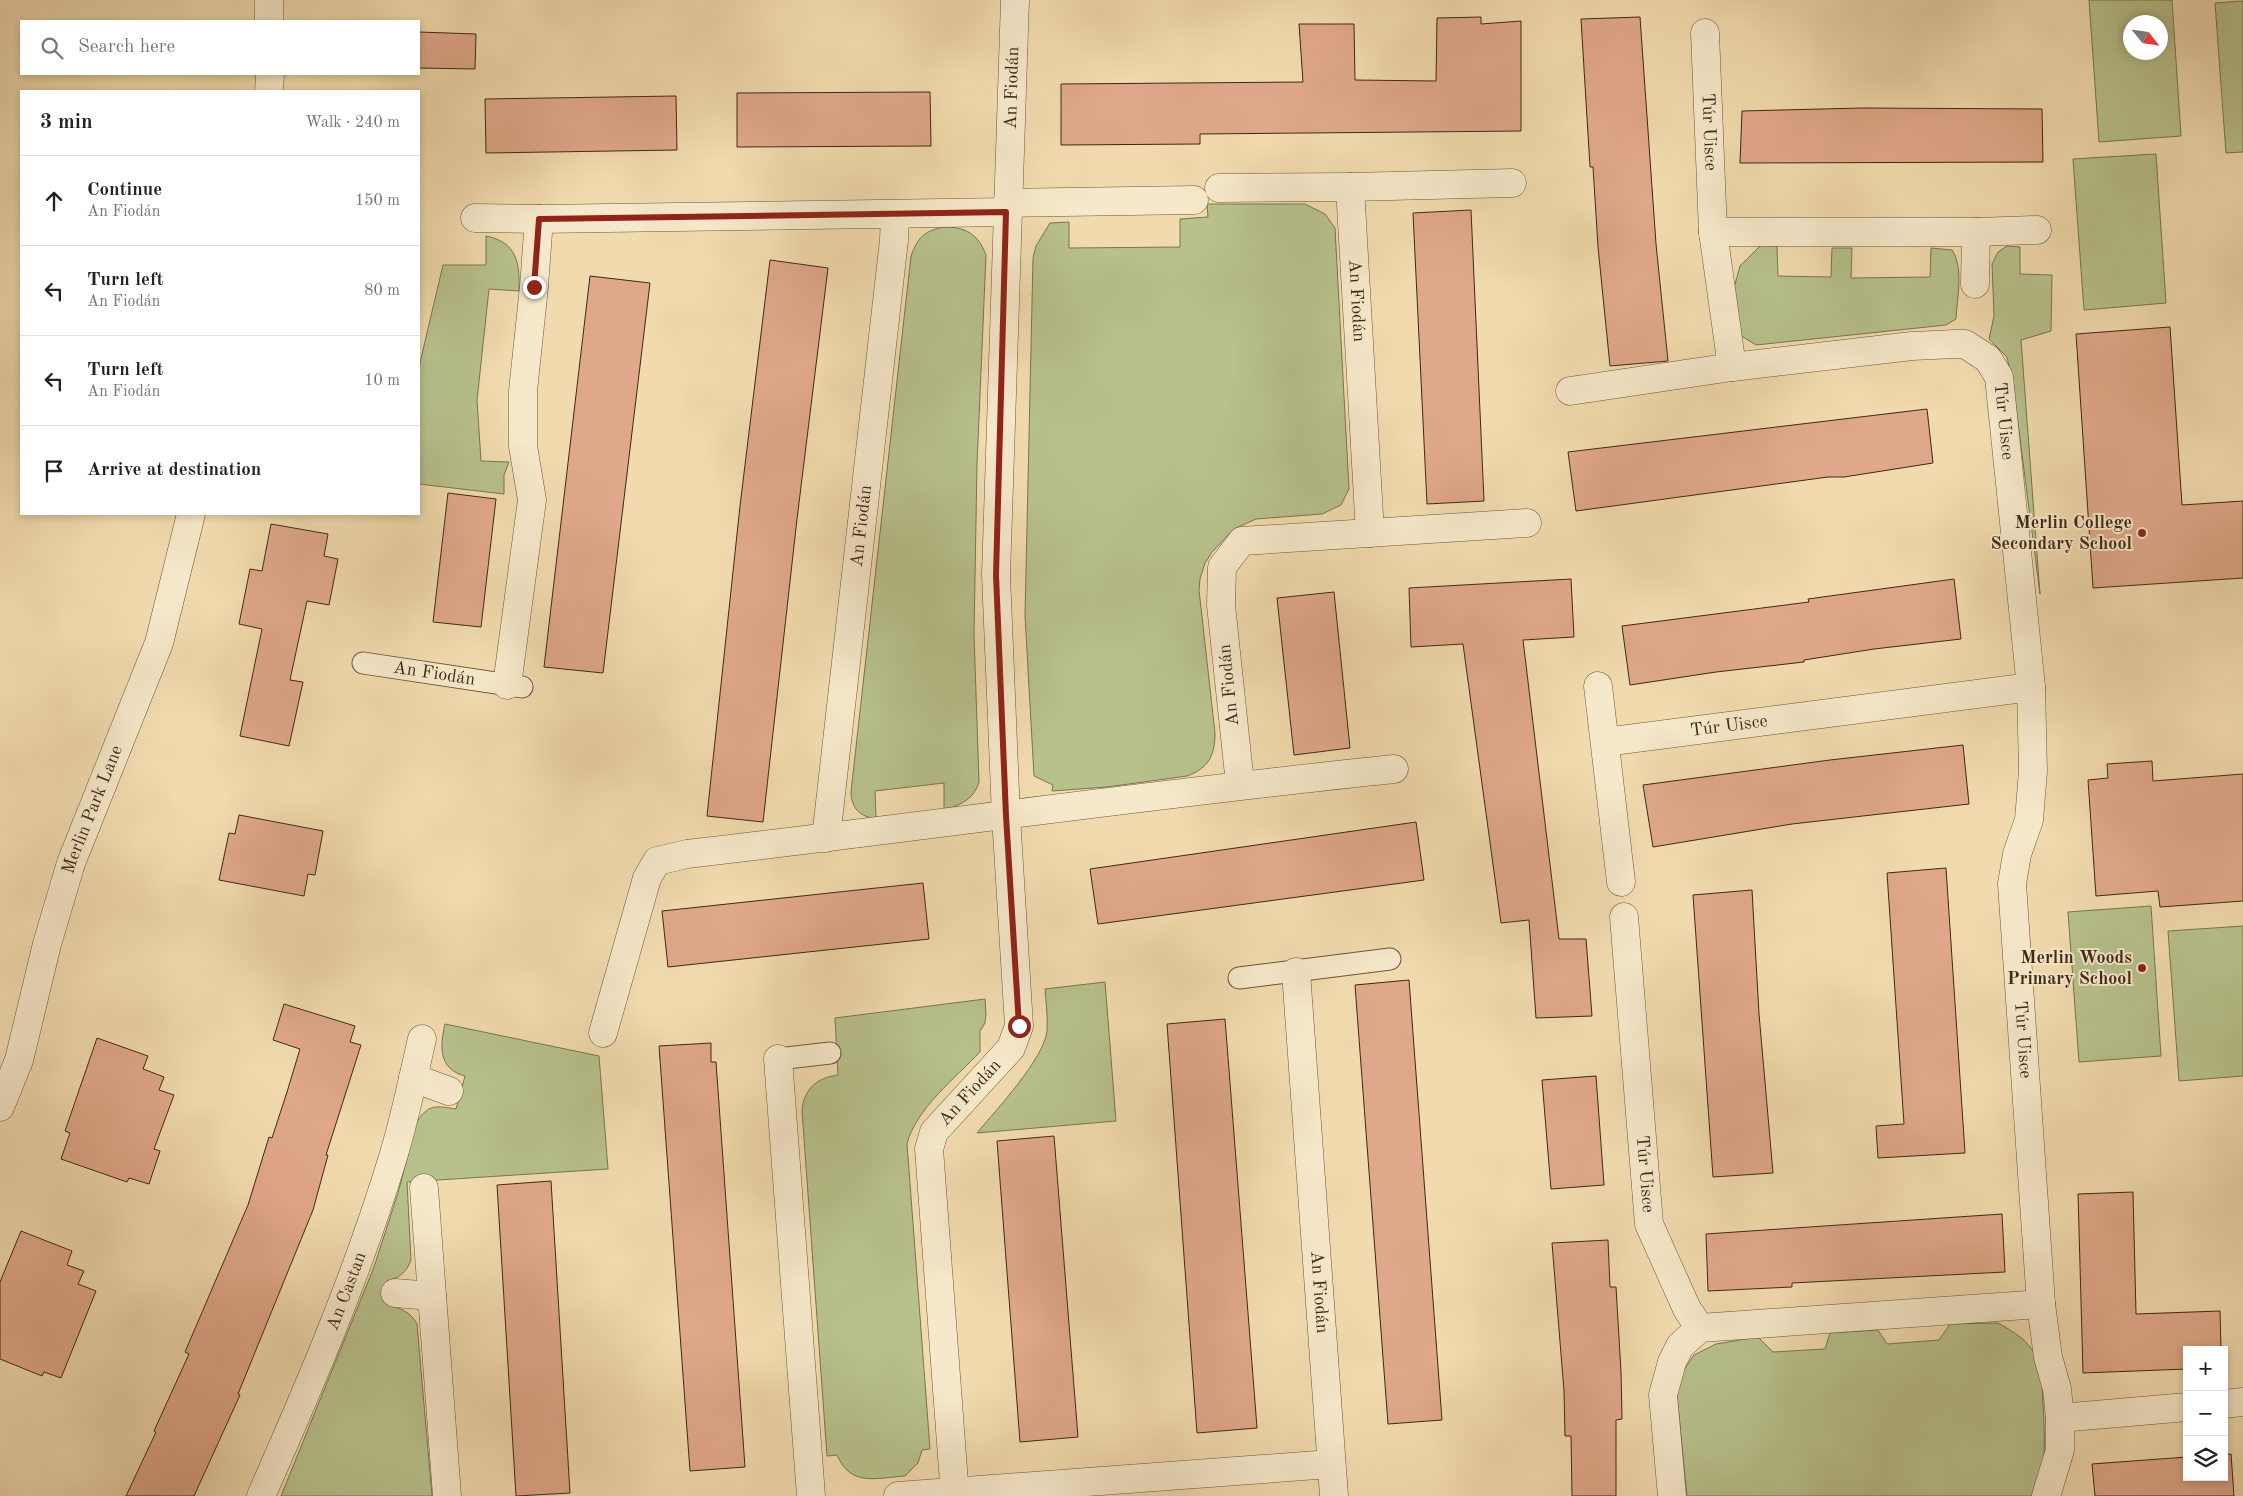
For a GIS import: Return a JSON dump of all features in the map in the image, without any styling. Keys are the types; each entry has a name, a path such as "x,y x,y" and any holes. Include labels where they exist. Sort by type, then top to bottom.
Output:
{"street":[{"path":"269,0 269,20"},
{"name":"An Fiodán","path":"955,1494 929,1149 934,1132 1011,1048 1019,1026 1006,816 996,575 1015,1"},
{"name":"Túr Uisce","path":"1705,33 1713,232 1732,367"},
{"path":"268,90 270,75"},
{"path":"1219,188 1512,183"},
{"name":"An Fiodán","path":"1350,187 1370,533"},
{"path":"475,218 539,219 895,214 1007,207 1194,200"},
{"name":"An Fiodán","path":"826,838 894,240 895,214"},
{"name":"An Fiodán","path":"514,686 532,500 524,446 523,391 539,219"},
{"path":"1713,232 1976,232 2036,230"},
{"path":"1975,284 1976,232"},
{"name":"Túr Uisce","path":"1570,391 1732,367 1912,346 1956,344 1965,344 1988,359 1998,377 2031,687 2033,771 2029,820 2017,854 2012,884 2041,1304 2048,1357 2057,1389 2060,1418 2060,1450 2046,1496"},
{"name":"Merlin Park Lane","path":"0,1107 18,1060 47,944 70,863 158,643 190,515"},
{"name":"An Fiodán","path":"1240,784 1220,605 1222,567 1242,541 1527,523"},
{"path":"1598,686 1621,882"},
{"name":"Túr Uisce","path":"1606,742 2031,687"},
{"path":"603,1033 647,878 657,861 687,854 1006,816 1240,784 1394,769"},
{"name":"Túr Uisce","path":"1624,918 1650,1224 1687,1309 1700,1328"},
{"name":"An Fiodán","path":"1296,972 1334,1496"},
{"name":"An Castan","path":"261,1496 308,1387 366,1239 394,1156 422,1039"},
{"path":"778,1059 811,1496"},
{"path":"413,1078 449,1091"},
{"path":"424,1188 447,1496"},
{"path":"395,1294 432,1296"},
{"path":"1672,1496 1663,1395 1672,1362 1680,1346 1700,1328 2041,1304"},
{"path":"2228,1404 2243,1402"},
{"path":"2060,1418 2183,1407"},
{"path":"898,1496 955,1494 1331,1464"}],"lane":[{"name":"An Fiodán","path":"363,663 514,686"},
{"path":"1239,978 1390,959"},
{"path":"778,1059 830,1053"}],"green space":[{"path":"2089,0 2172,0 2181,136 2099,142"},
{"path":"2243,1 2243,152 2226,153 2215,3"},
{"path":"2156,154 2166,303 2084,310 2073,159"},
{"path":"1207,204 1305,204 1325,214 1335,228 1349,489 1341,505 1322,514 1256,519 1234,529 1212,552 1205,563 1199,590 1215,733 1214,748 1206,765 1187,776 1107,787 1052,791 1053,785 1034,776 1025,616 1033,258 1036,246 1050,223 1069,222 1069,248 1180,247 1180,219 1208,217"},
{"path":"944,227 959,228 970,233 979,242 986,255 977,464 974,634 979,782 974,793 966,801 944,810 944,783 875,791 876,818 871,818 858,811 851,798 851,792 911,256 916,244 923,236"},
{"path":"486,236 504,243 510,249 519,271 519,291 489,289 477,400 481,461 509,462 504,475 504,494 420,484 420,363 443,265 486,265"},
{"path":"1761,245 1777,246 1778,276 1831,277 1832,248 1852,248 1851,278 1930,277 1931,248 1952,250 1956,257 1959,274 1956,319 1946,325 1756,345 1743,337 1736,327 1734,288 1740,266"},
{"path":"2007,246 2020,247 2020,274 2052,275 2051,331 2021,340 2040,594 2013,384 2007,357 1989,339 1994,316 1992,264 1998,252"},
{"path":"2151,906 2161,1056 2079,1062 2068,912"},
{"path":"2243,926 2243,1076 2179,1081 2168,931"},
{"path":"1105,982 1116,1121 977,1133 1029,1070 1044,1042 1047,1031 1045,989"},
{"path":"985,999 986,1014 985,1023 980,1031 980,1052 948,1083 927,1107 911,1131 907,1144 930,1449 922,1450 918,1463 905,1476 874,1479 857,1476 849,1472 837,1455 827,1456 802,1111 803,1103 808,1091 817,1082 838,1075 835,1018"},
{"path":"445,1024 599,1056 608,1169 407,1182 411,1260 402,1274 395,1279 387,1281 389,1306 406,1312 417,1324 432,1496 281,1496 374,1267 398,1193 416,1124 424,1112 433,1107 456,1109 465,1076 456,1073 445,1062 442,1040"},
{"path":"1998,1323 2026,1342 2037,1359 2040,1370 2044,1416 2044,1450 2037,1496 1687,1496 1677,1395 1680,1376 1694,1355 1716,1344 1758,1337 1773,1352 1825,1349 1830,1333 1878,1330 1887,1344 1939,1340 1950,1324"}],"building":[{"path":"1481,17 1481,24 1521,21 1521,131 1200,134 1200,144 1061,145 1061,84 1303,82 1299,24 1354,24 1355,80 1436,81 1437,18"},
{"path":"1640,17 1656,244 1668,361 1610,366 1598,247 1593,167 1590,167 1581,19"},
{"path":"420,32 476,34 475,69 420,68"},
{"path":"930,92 931,146 737,147 737,93"},
{"path":"676,96 677,150 486,153 485,99"},
{"path":"1862,108 2042,109 2043,162 1740,163 1742,111"},
{"path":"1471,210 1484,501 1427,504 1413,213"},
{"path":"770,260 828,268 797,519 763,822 707,816 740,506"},
{"path":"590,276 650,283 603,673 544,667"},
{"path":"2170,327 2182,505 2243,501 2243,578 2093,588 2076,334"},
{"path":"1927,409 1933,463 1844,477 1828,477 1576,511 1568,452"},
{"path":"448,493 496,499 481,627 433,622"},
{"path":"271,524 328,534 324,556 338,559 329,605 307,601 290,680 303,682 289,746 240,736 262,629 239,624 250,569 262,571"},
{"path":"1571,579 1574,637 1523,640 1559,939 1586,939 1592,1016 1536,1018 1529,920 1501,923 1463,644 1411,647 1409,588"},
{"path":"1954,579 1961,639 1874,649 1804,660 1804,662 1716,672 1630,685 1622,626 1809,602 1808,599"},
{"path":"1334,592 1350,748 1294,755 1277,598"},
{"path":"1963,745 1969,804 1792,824 1653,847 1643,785 1830,760"},
{"path":"2152,761 2153,781 2243,774 2243,901 2160,907 2158,891 2096,896 2088,780 2108,778 2107,764"},
{"path":"239,815 323,831 315,875 308,874 304,896 219,880 229,833 235,834"},
{"path":"1416,822 1424,880 1098,924 1090,869"},
{"path":"1946,868 1965,1153 1878,1158 1876,1126 1904,1124 1887,873"},
{"path":"923,883 929,939 668,967 662,911"},
{"path":"1752,890 1759,1014 1773,1173 1713,1177 1693,895"},
{"path":"1409,980 1442,1420 1388,1424 1355,985"},
{"path":"284,1004 355,1026 350,1042 361,1045 326,1155 328,1155 313,1210 238,1394 240,1395 194,1496 126,1496 189,1354 185,1352 248,1205 269,1137 272,1138 287,1092 300,1049 273,1040"},
{"path":"1225,1019 1257,1428 1197,1433 1167,1024"},
{"path":"97,1038 148,1056 143,1069 164,1077 159,1090 174,1095 154,1149 160,1151 149,1184 129,1178 127,1182 61,1159 70,1133 65,1131"},
{"path":"711,1043 711,1062 716,1062 745,1467 690,1471 659,1046"},
{"path":"1596,1076 1604,1185 1551,1189 1542,1080"},
{"path":"1054,1136 1078,1437 1020,1442 997,1141"},
{"path":"551,1181 570,1493 516,1496 497,1185"},
{"path":"2133,1192 2136,1314 2220,1311 2221,1346 2183,1346 2183,1369 2083,1373 2078,1194"},
{"path":"2002,1214 2005,1272 1792,1283 1792,1287 1708,1291 1706,1234"},
{"path":"21,1231 72,1251 67,1265 84,1271 78,1284 96,1291 61,1378 44,1372 42,1376 0,1359 0,1282"},
{"path":"1608,1240 1610,1287 1616,1287 1621,1372 1622,1419 1616,1420 1616,1496 1572,1496 1571,1436 1565,1436 1564,1391 1552,1243"},
{"path":"2228,1454 2231,1454 2234,1496 2095,1496 2092,1464 2183,1457 2183,1481 2228,1481"}],"place":[{"name":"Merlin College Secondary School","path":"2142,533"},
{"name":"Merlin Woods Primary School","path":"2142,968"}],"route":[{"path":"534,287 539,219 1006,212 996,575 1006,816 1019,1026"}]}
